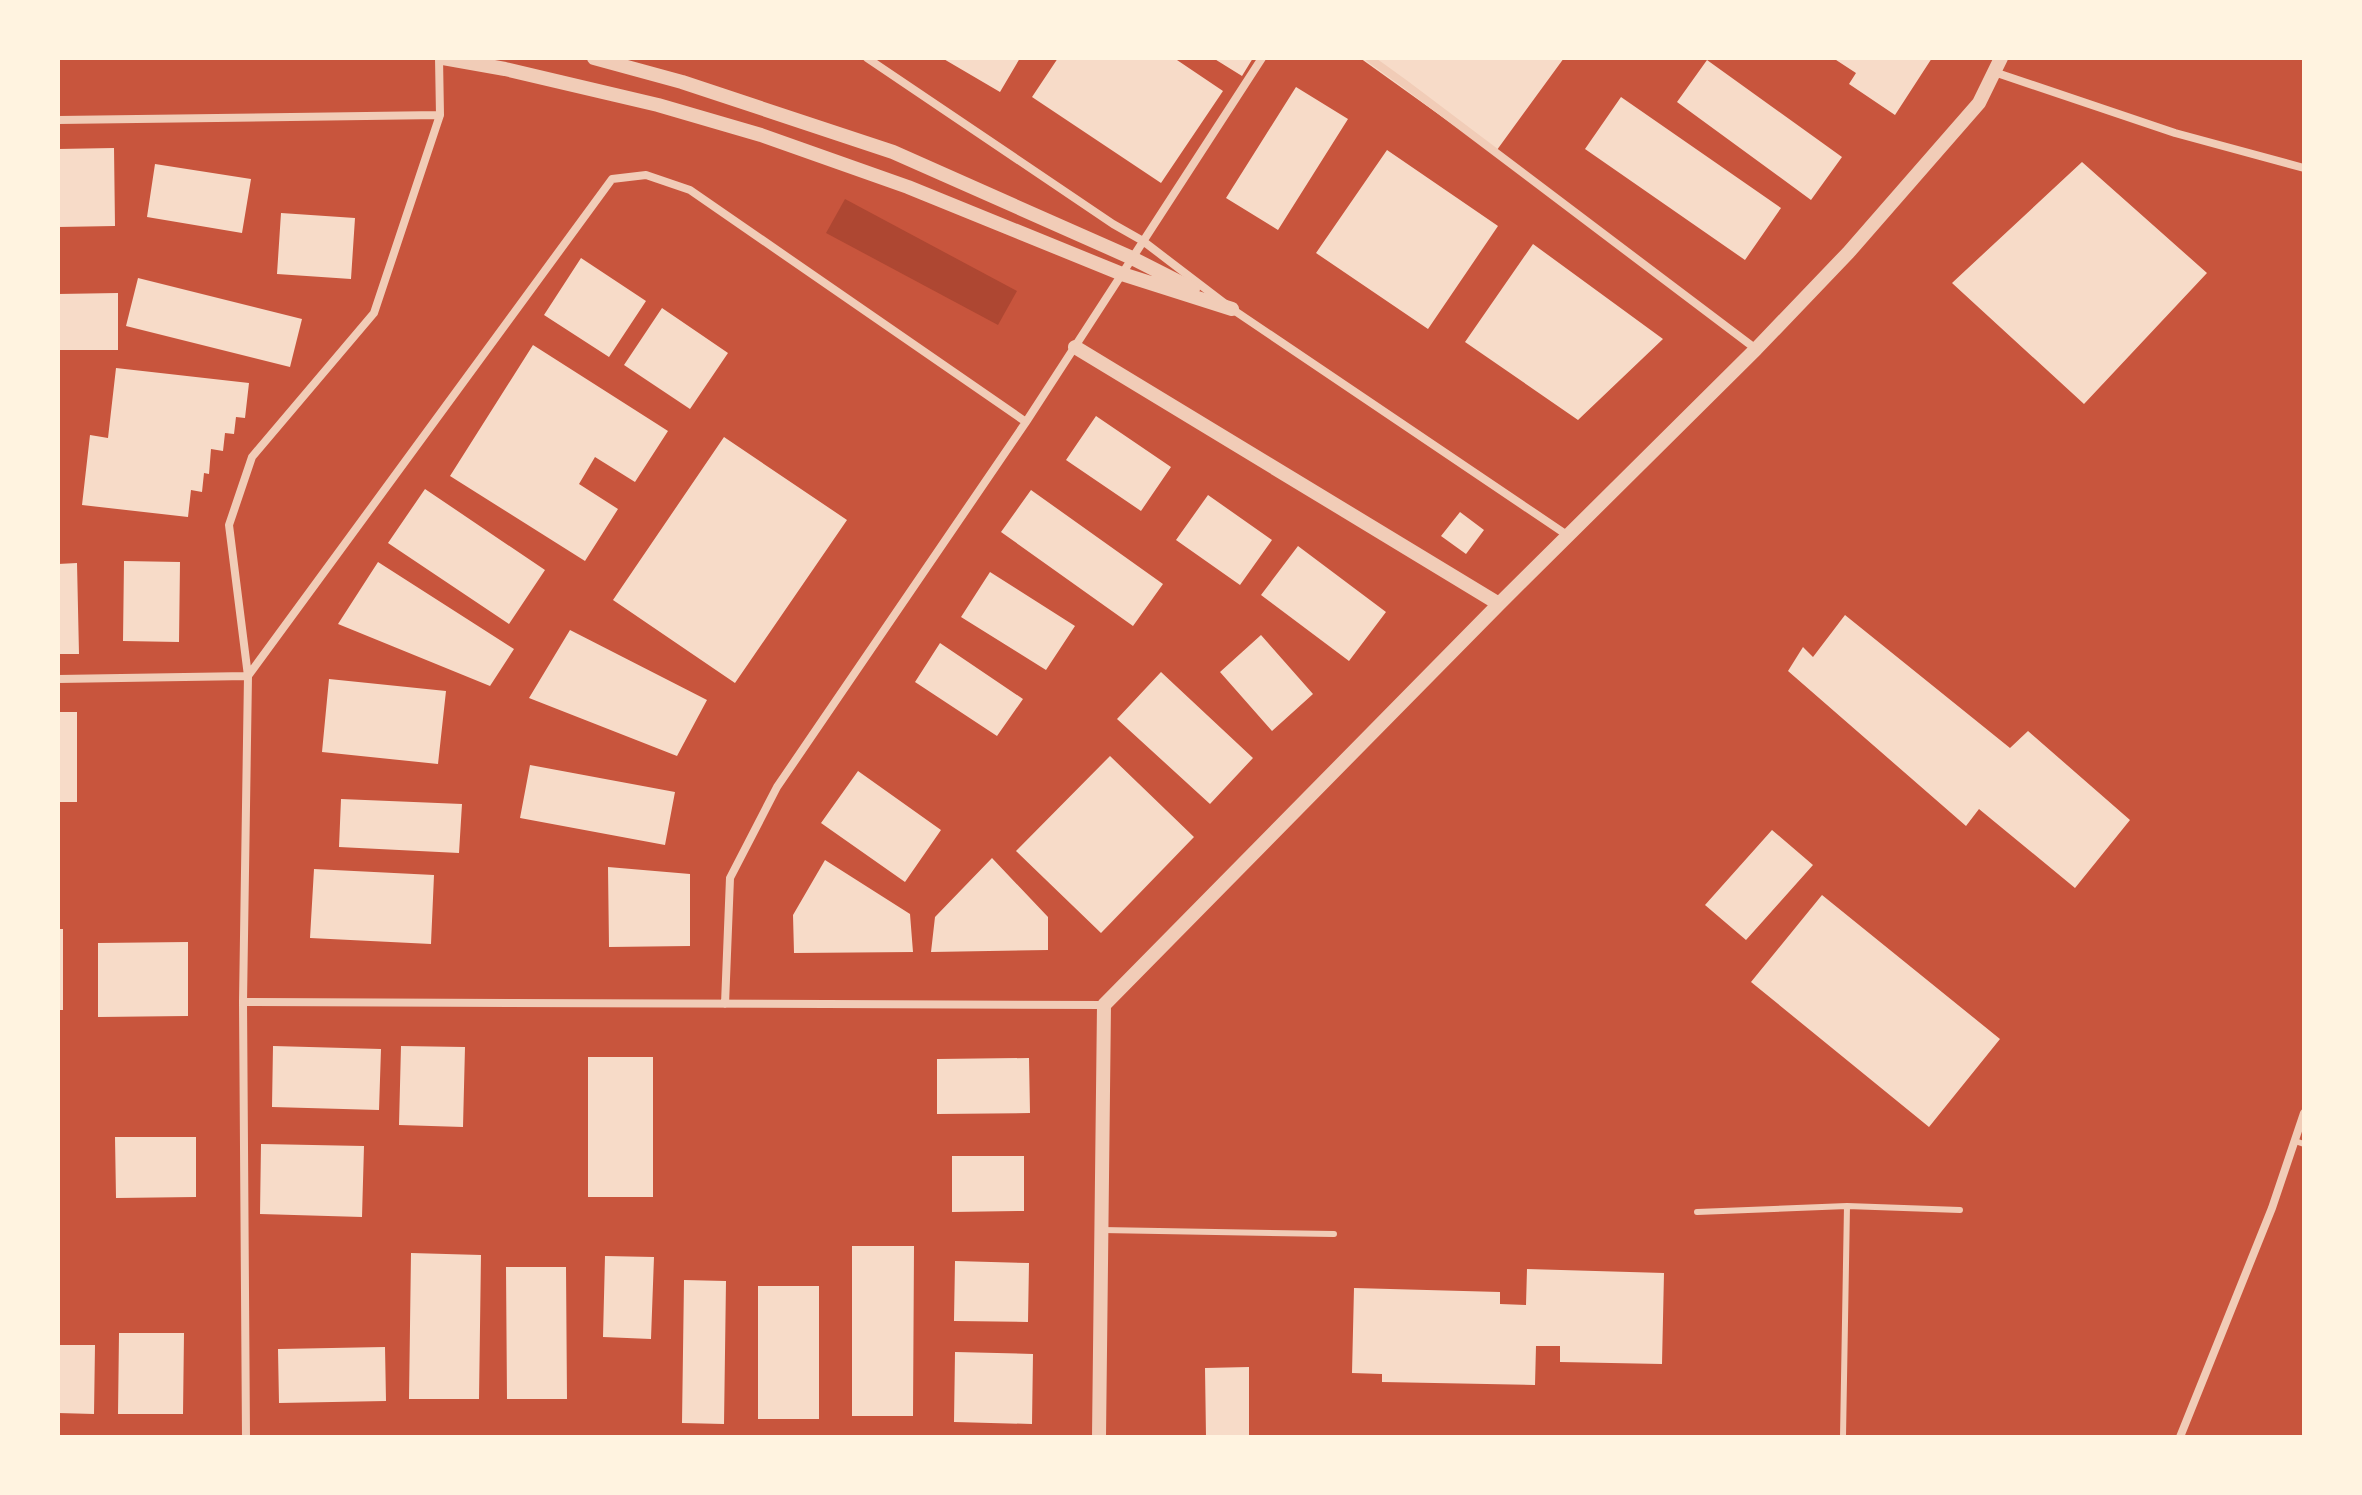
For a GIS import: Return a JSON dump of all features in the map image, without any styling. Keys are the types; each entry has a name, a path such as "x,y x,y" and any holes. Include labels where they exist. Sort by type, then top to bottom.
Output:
{"street":[{"path":"246,1437 243,1002 248,676 229,525 252,457 374,313 440,115 441,58 505,69 658,105 761,135 908,187 1122,274 1232,309"},
{"path":"594,58 682,82 893,152 1132,258 1232,309"},
{"path":"867,58 1113,224 1143,241 1232,309 1567,535"},
{"path":"725,1004 730,878 777,787 1026,422 1262,58"},
{"path":"1369,58 1756,349"},
{"path":"1099,1437 1104,1005 1848,253 1979,103 2001,58"},
{"path":"1994,72 2175,133 2304,168"},
{"path":"58,120 440,115"},
{"path":"248,676 612,179 646,175 690,190 1026,422"},
{"path":"1075,347 1499,604"},
{"path":"58,679 248,676"},
{"path":"243,1002 1104,1005"},
{"path":"2180,1437 2299,1143 2303,1119"}],"lane":[{"path":"1697,1212 1847,1206 1960,1210"},
{"path":"1843,1437 1847,1206"},
{"path":"1102,1230 1334,1234"}],"shaded area":[{"path":"845,199 1017,291 998,325 826,233"}],"building":[{"path":"942,58 1020,58 1000,92"},
{"path":"1058,58 1174,58 1223,91 1161,183 1032,97"},
{"path":"1213,58 1253,58 1242,76"},
{"path":"1360,58 1564,58 1494,154"},
{"path":"1833,58 1932,58 1895,115 1849,84 1856,73"},
{"path":"1707,60 1842,157 1811,200 1677,102"},
{"path":"1296,87 1348,119 1278,230 1226,198"},
{"path":"1621,97 1781,208 1745,260 1585,149"},
{"path":"114,148 115,226 58,227 58,149"},
{"path":"1387,150 1498,226 1428,329 1316,253"},
{"path":"2082,162 2207,273 2084,404 1952,283"},
{"path":"155,164 251,179 242,233 147,217"},
{"path":"281,213 355,218 351,279 277,274"},
{"path":"1533,244 1663,339 1578,420 1465,342"},
{"path":"581,258 646,301 609,357 544,315"},
{"path":"138,278 302,319 290,367 126,326"},
{"path":"118,293 118,350 58,350 58,294"},
{"path":"662,308 728,353 690,409 624,365"},
{"path":"533,345 668,431 635,482 595,457 579,484 618,509 585,561 450,476"},
{"path":"116,368 249,383 245,418 236,417 234,434 225,433 223,451 211,449 209,474 204,473 202,492 191,490 188,517 82,505 90,435 108,438"},
{"path":"1096,416 1171,467 1141,511 1066,460"},
{"path":"724,437 847,520 735,683 613,600"},
{"path":"425,489 545,570 509,624 388,543"},
{"path":"1031,490 1163,584 1133,626 1001,532"},
{"path":"1208,495 1272,540 1240,585 1176,540"},
{"path":"1460,512 1484,530 1466,554 1441,536"},
{"path":"1298,546 1386,612 1349,661 1261,595"},
{"path":"124,561 180,562 179,642 123,641"},
{"path":"378,562 514,649 490,686 338,624"},
{"path":"77,563 79,654 58,654 58,564"},
{"path":"990,572 1075,626 1046,670 961,617"},
{"path":"1845,615 2010,748 2028,731 2130,820 2075,888 1979,809 1966,826 1788,671 1803,647 1813,657"},
{"path":"570,630 707,700 677,756 529,698"},
{"path":"1261,635 1313,694 1272,731 1220,672"},
{"path":"940,643 1023,699 997,736 915,682"},
{"path":"1161,672 1253,758 1210,804 1117,719"},
{"path":"329,679 446,691 438,764 322,752"},
{"path":"58,712 77,712 77,802 58,802"},
{"path":"1110,756 1194,837 1101,933 1016,851"},
{"path":"530,765 675,792 665,845 520,818"},
{"path":"858,771 941,830 905,882 821,823"},
{"path":"341,799 462,804 459,853 339,847"},
{"path":"1772,830 1813,865 1746,940 1705,905"},
{"path":"992,858 1048,917 1048,950 931,952 935,917"},
{"path":"825,860 910,914 913,952 794,953 793,915"},
{"path":"608,867 690,874 690,946 609,947"},
{"path":"314,869 434,875 431,944 310,938"},
{"path":"1822,895 2000,1039 1929,1127 1751,982"},
{"path":"58,929 63,929 63,1010 58,1010"},
{"path":"188,942 188,1016 98,1017 98,943"},
{"path":"273,1046 381,1049 379,1110 272,1107"},
{"path":"401,1046 465,1047 463,1127 399,1125"},
{"path":"588,1057 653,1057 653,1197 588,1197"},
{"path":"1029,1058 1030,1113 937,1114 937,1059"},
{"path":"115,1137 196,1137 196,1197 116,1198"},
{"path":"261,1144 364,1146 362,1217 260,1214"},
{"path":"952,1156 1024,1156 1024,1211 952,1212"},
{"path":"852,1246 914,1246 913,1416 852,1416"},
{"path":"411,1253 481,1255 479,1399 409,1399"},
{"path":"605,1256 654,1257 651,1339 603,1337"},
{"path":"955,1261 1029,1263 1028,1322 954,1321"},
{"path":"506,1267 566,1267 567,1399 507,1399"},
{"path":"1527,1269 1664,1273 1662,1364 1560,1362 1560,1346 1536,1346 1535,1385 1382,1382 1382,1374 1352,1373 1354,1288 1500,1292 1500,1304 1526,1305"},
{"path":"684,1280 726,1281 724,1424 682,1423"},
{"path":"758,1286 819,1286 819,1419 758,1419"},
{"path":"119,1333 184,1333 183,1414 118,1414"},
{"path":"58,1345 95,1345 94,1414 58,1413"},
{"path":"385,1347 386,1401 279,1403 278,1349"},
{"path":"955,1352 1033,1354 1032,1424 954,1422"},
{"path":"1249,1367 1249,1437 1206,1437 1205,1368"}]}
